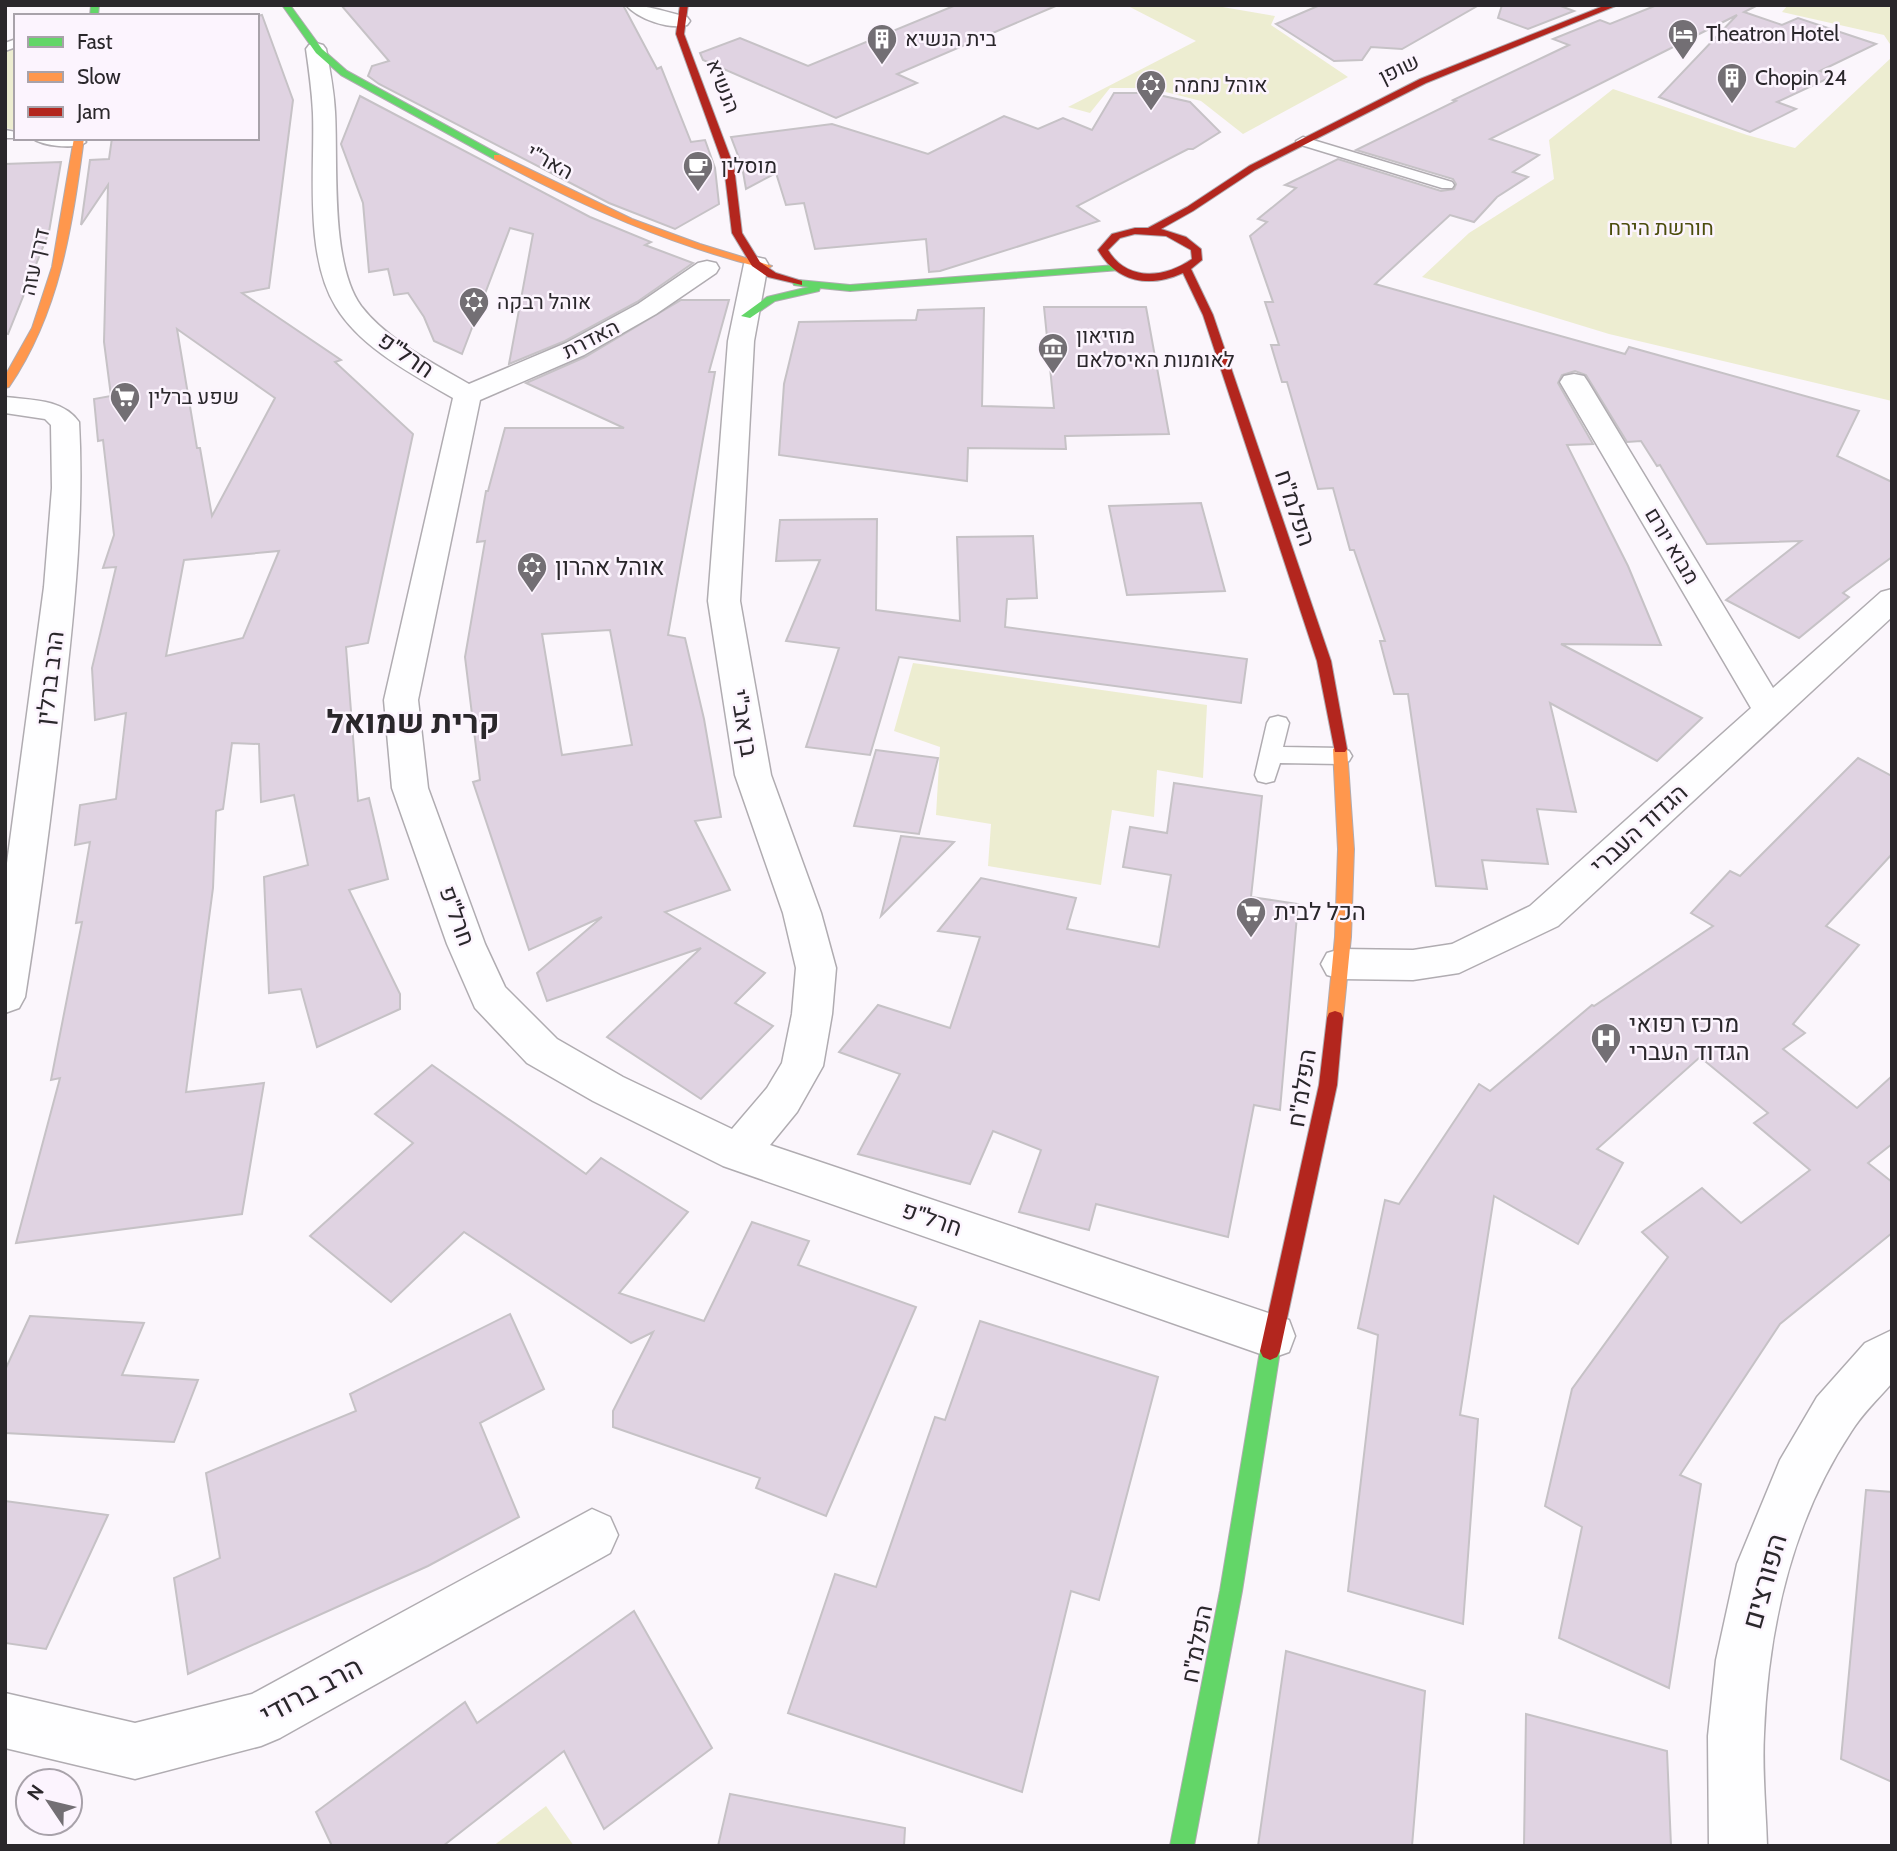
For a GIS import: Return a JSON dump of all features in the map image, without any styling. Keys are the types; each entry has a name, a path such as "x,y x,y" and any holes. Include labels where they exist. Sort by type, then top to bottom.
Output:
{"street":[{"name":"האר\"י","path":"286,5 316,49 333,64 364,84 582,203 723,257 763,247 831,282"},
{"path":"636,5 653,15 682,13"},
{"name":"שופן","path":"1150,230 1214,194 1234,178 1423,80 1614,5"},
{"name":"הנשיא","path":"682,13 684,47 715,122 742,206 741,243 763,247"},
{"name":"חרל\"פ","path":"316,49 322,91 326,209 336,282 347,306 366,327 416,364 467,395 401,700 410,788 466,944 489,997 542,1051 608,1089 738,1153 1272,1336"},
{"path":"322,91 364,84"},
{"name":"דרך עזה","path":"5,385 42,323 63,244 79,140"},
{"name":"שופן","path":"1193,231 1214,194"},
{"path":"720,219 742,206"},
{"path":"1086,249 1128,232 1150,230 1172,234 1193,231 1197,260 1186,270 1168,276 1136,275 1116,268 1104,258 1103,250 1107,242"},
{"path":"661,235 699,231"},
{"name":"בן אב\"י","path":"738,1153 782,1100 802,1066 812,1014 816,968 802,913 753,775 724,601 740,355 746,316 763,247"},
{"path":"1001,275 1064,256"},
{"name":"האדרת","path":"467,395 575,349 647,309 707,268"},
{"path":"746,316 762,303 781,295 831,282 902,282 1116,268"},
{"path":"816,269 831,282"},
{"name":"הפלמ\"ח","path":"1182,1846 1231,1591 1272,1336 1307,1190 1328,1086 1341,964 1346,849 1340,757 1324,661 1208,316 1186,270"},
{"path":"1152,277 1167,288"},
{"name":"הפלמ\"ח","path":"1184,303 1217,344"},
{"name":"מבוא יורם","path":"1574,382 1769,710"},
{"name":"הרב ברלין","path":"5,405 54,412 65,422 68,465 64,564 5,997"},
{"name":"הגדוד העברי","path":"1341,964 1413,965 1459,958 1544,916 1892,600"},
{"name":"הפורצים","path":"1738,1846 1736,1736 1743,1660 1763,1564 1798,1478 1833,1414 1882,1359 1892,1352"},
{"name":"הרב ברודי","path":"5,1720 135,1751 261,1719 592,1535"}],"lane":[{"path":"1303,141 1447,185"},
{"path":"1278,723 1268,765 1340,757"}],"green space":[{"path":"1126,5 1211,5 1275,16 1271,25 1348,77 1243,134 1201,101 1150,88 1110,88 1090,113 1068,107 1196,41"},
{"path":"1788,5 1892,5 1892,47 1884,35 1782,12"},
{"path":"14,46 14,130 5,128 5,49"},
{"name":"חורשת הירח","path":"1892,57 1892,401 1609,334 1422,277 1469,233 1554,179 1549,140 1613,89 1747,135 1795,148"},
{"path":"913,663 1207,705 1203,778 1157,770 1154,817 1112,810 1101,885 988,866 991,824 936,815 940,747 894,731"},
{"path":"546,1806 574,1846 493,1846"}],"building":[{"path":"341,5 623,5 657,69 661,67 691,142 705,140 715,168 719,204 675,229 609,203 379,84 368,76 372,66 389,61"},
{"path":"956,5 1058,5 897,74 917,83 836,118 703,60 700,53 740,38 808,66"},
{"path":"1320,5 1479,5 1402,49 1371,47 1362,60 1334,61 1276,24"},
{"path":"1502,5 1558,5 1574,11 1528,29 1498,18"},
{"path":"1657,5 1758,5 1744,12 1782,25 1798,18 1876,44 1820,71 1833,76 1777,102 1796,109 1750,132 1659,97 1737,15 1490,139 1539,155 1513,172 1528,177 1497,197 1474,222 1450,215 1375,284 1625,354 1629,347 1859,411 1837,456 1892,482 1892,557 1843,593 1849,597 1799,638 1726,600 1801,541 1707,544 1660,465 1657,466 1641,441 1627,442 1586,375 1575,371 1562,375 1558,383 1593,444 1567,445 1628,566 1661,645 1561,644 1702,718 1657,761 1550,703 1576,812 1537,809 1548,864 1482,860 1487,889 1436,886 1408,694 1394,694 1380,641 1385,641 1354,550 1350,550 1333,488 1318,489 1287,382 1282,382 1271,345 1279,345 1265,302 1273,302 1250,236 1267,222 1258,219 1296,188 1285,185 1338,159 1441,191 1454,189 1456,184 1453,179 1356,150 1569,45 1553,39 1600,20 1610,24"},
{"path":"262,15 293,100 269,288 242,293 341,360 335,362 413,434 368,643 346,647 358,801 369,798 388,879 349,890 400,994 400,1009 317,1047 301,989 269,993 264,877 308,865 294,795 261,802 259,744 232,743 223,809 216,811 213,888 186,1092 264,1083 242,1214 16,1243 60,1078 51,1080 82,922 76,923 90,842 75,845 80,805 116,799 126,713 95,720 92,668 116,567 103,568 114,535 103,440 98,441 94,399 111,396 104,342 108,185 81,225 90,160 109,159 112,140 259,140 259,16","holes":["177,329 275,398 212,516 200,448 197,448","279,551 243,638 166,656 184,560"]},
{"path":"1114,93 1150,93 1190,102 1220,132 1193,149 1188,149 1077,206 1099,221 940,271 929,272 926,239 815,249 804,203 786,205 776,173 746,189 742,166 731,137 832,124 928,154 1004,116 1038,129 1063,118 1092,130"},
{"path":"360,96 590,217 651,242 645,245 693,263 637,302 565,341 509,364 533,234 510,228 462,354 434,341 424,317 408,293 394,295 388,269 369,272 363,203 341,144"},
{"path":"61,162 49,232 8,334 5,333 5,164"},
{"path":"681,300 729,300 709,372 715,372 668,635 685,638 704,719 721,817 695,821 730,890 665,912 765,973 735,1003 773,1026 701,1099 607,1037 701,948 547,1001 537,973 602,917 529,950 473,782 480,780 465,657 485,541 477,542 486,491 505,428 624,428 526,383 585,357","holes":["610,630 632,745 562,755 542,634"]},
{"path":"1044,307 1146,307 1169,434 1065,436 1066,449 968,448 967,481 779,455 784,384 799,322 916,320 918,310 984,308 982,406 1054,408"},
{"path":"1201,503 1225,591 1127,595 1109,506"},
{"path":"877,519 876,610 960,621 957,537 1033,536 1037,598 1007,599 1005,627 1247,659 1241,703 899,657 870,755 806,747 839,648 786,641 820,560 776,561 780,520"},
{"path":"876,750 938,758 919,834 854,826"},
{"path":"1858,758 1892,776 1892,854 1826,926 1859,945 1793,1024 1805,1033 1783,1049 1857,1108 1892,1076 1892,1144 1868,1163 1892,1182 1892,1233 1780,1324 1680,1475 1701,1484 1669,1688 1559,1638 1582,1527 1545,1506 1572,1389 1668,1257 1642,1232 1702,1188 1741,1223 1810,1170 1754,1123 1768,1113 1700,1057 1597,1149 1623,1163 1578,1244 1494,1196 1460,1415 1478,1419 1463,1624 1348,1591 1378,1335 1358,1328 1385,1200 1399,1204 1479,1084 1490,1091 1592,1005 1713,926 1691,913 1730,871 1740,876"},
{"path":"1174,783 1262,796 1251,897 1298,904 1280,1110 1254,1105 1228,1237 1096,1204 1089,1230 1019,1212 1041,1150 993,1131 970,1184 858,1154 900,1074 839,1052 878,1005 950,1028 980,937 938,931 981,878 1076,898 1067,929 1159,947 1171,875 1123,867 1130,827 1167,833"},
{"path":"901,836 954,842 881,916"},
{"path":"432,1065 586,1174 601,1158 688,1212 619,1293 704,1321 752,1222 809,1241 798,1265 916,1307 826,1516 756,1488 760,1478 613,1427 613,1411 653,1332 631,1343 464,1232 391,1302 310,1236 413,1143 375,1114"},
{"path":"510,1314 544,1389 480,1423 519,1517 428,1566 188,1674 174,1578 220,1558 206,1473 356,1411 350,1394"},
{"path":"30,1316 144,1323 122,1375 198,1380 174,1442 5,1433 5,1370"},
{"path":"980,1321 1158,1377 1099,1600 1071,1591 1022,1792 788,1713 835,1574 876,1587 935,1417 945,1420"},
{"path":"1866,1490 1892,1492 1892,1782 1841,1759"},
{"path":"5,1501 108,1515 46,1649 5,1643"},
{"path":"634,1611 712,1748 604,1829 564,1751 443,1846 332,1846 316,1812 465,1702 477,1723"},
{"path":"1286,1651 1425,1691 1412,1846 1258,1846"},
{"path":"1526,1714 1667,1751 1671,1846 1524,1846"},
{"path":"730,1794 905,1828 904,1846 718,1846"}],"traffic: fast":[{"path":"94,14 95,5"},
{"path":"286,5 319,51 344,73 497,157"},
{"path":"798,283 850,288 1116,268"},
{"path":"746,316 771,299 815,289"},
{"path":"1182,1846 1231,1591 1270,1351"}],"traffic: slow":[{"path":"5,385 23,357 49,298 64,235 79,140"},
{"path":"497,157 628,221 696,246 767,266"},
{"path":"1335,1018 1343,937 1346,849 1340,749"}],"traffic: jam":[{"path":"684,5 680,34 729,167 737,233 756,264 772,275 798,283"},
{"path":"1150,231 1190,209 1252,168 1423,81 1614,5"},
{"path":"1135,231 1160,232 1183,239 1196,249 1197,260 1186,268 1160,277 1146,278 1120,270 1110,262 1103,250 1116,236 1135,231"},
{"path":"1187,270 1208,315 1324,661 1340,749"},
{"path":"1270,1351 1328,1085 1335,1018"}],"place":[{"name":"Theatron Hotel","path":"1683,61"},
{"name":"בית הנשיא","path":"882,66"},
{"name":"Chopin 24","path":"1732,105"},
{"name":"אוהל נחמה","path":"1151,112"},
{"name":"מוסלין","path":"698,193"},
{"name":"אוהל רבקה","path":"474,329"},
{"name":"מוזיאון לאומנות האיסלאם","path":"1053,375"},
{"name":"שפע ברלין","path":"125,424"},
{"name":"אוהל אהרון","path":"532,594"},
{"name":"הכל לבית","path":"1251,939"},
{"name":"מרכז רפואי הגדוד העברי","path":"1606,1065"}],"district":[{"name":"קרית שמואל","path":"413,722"}]}
